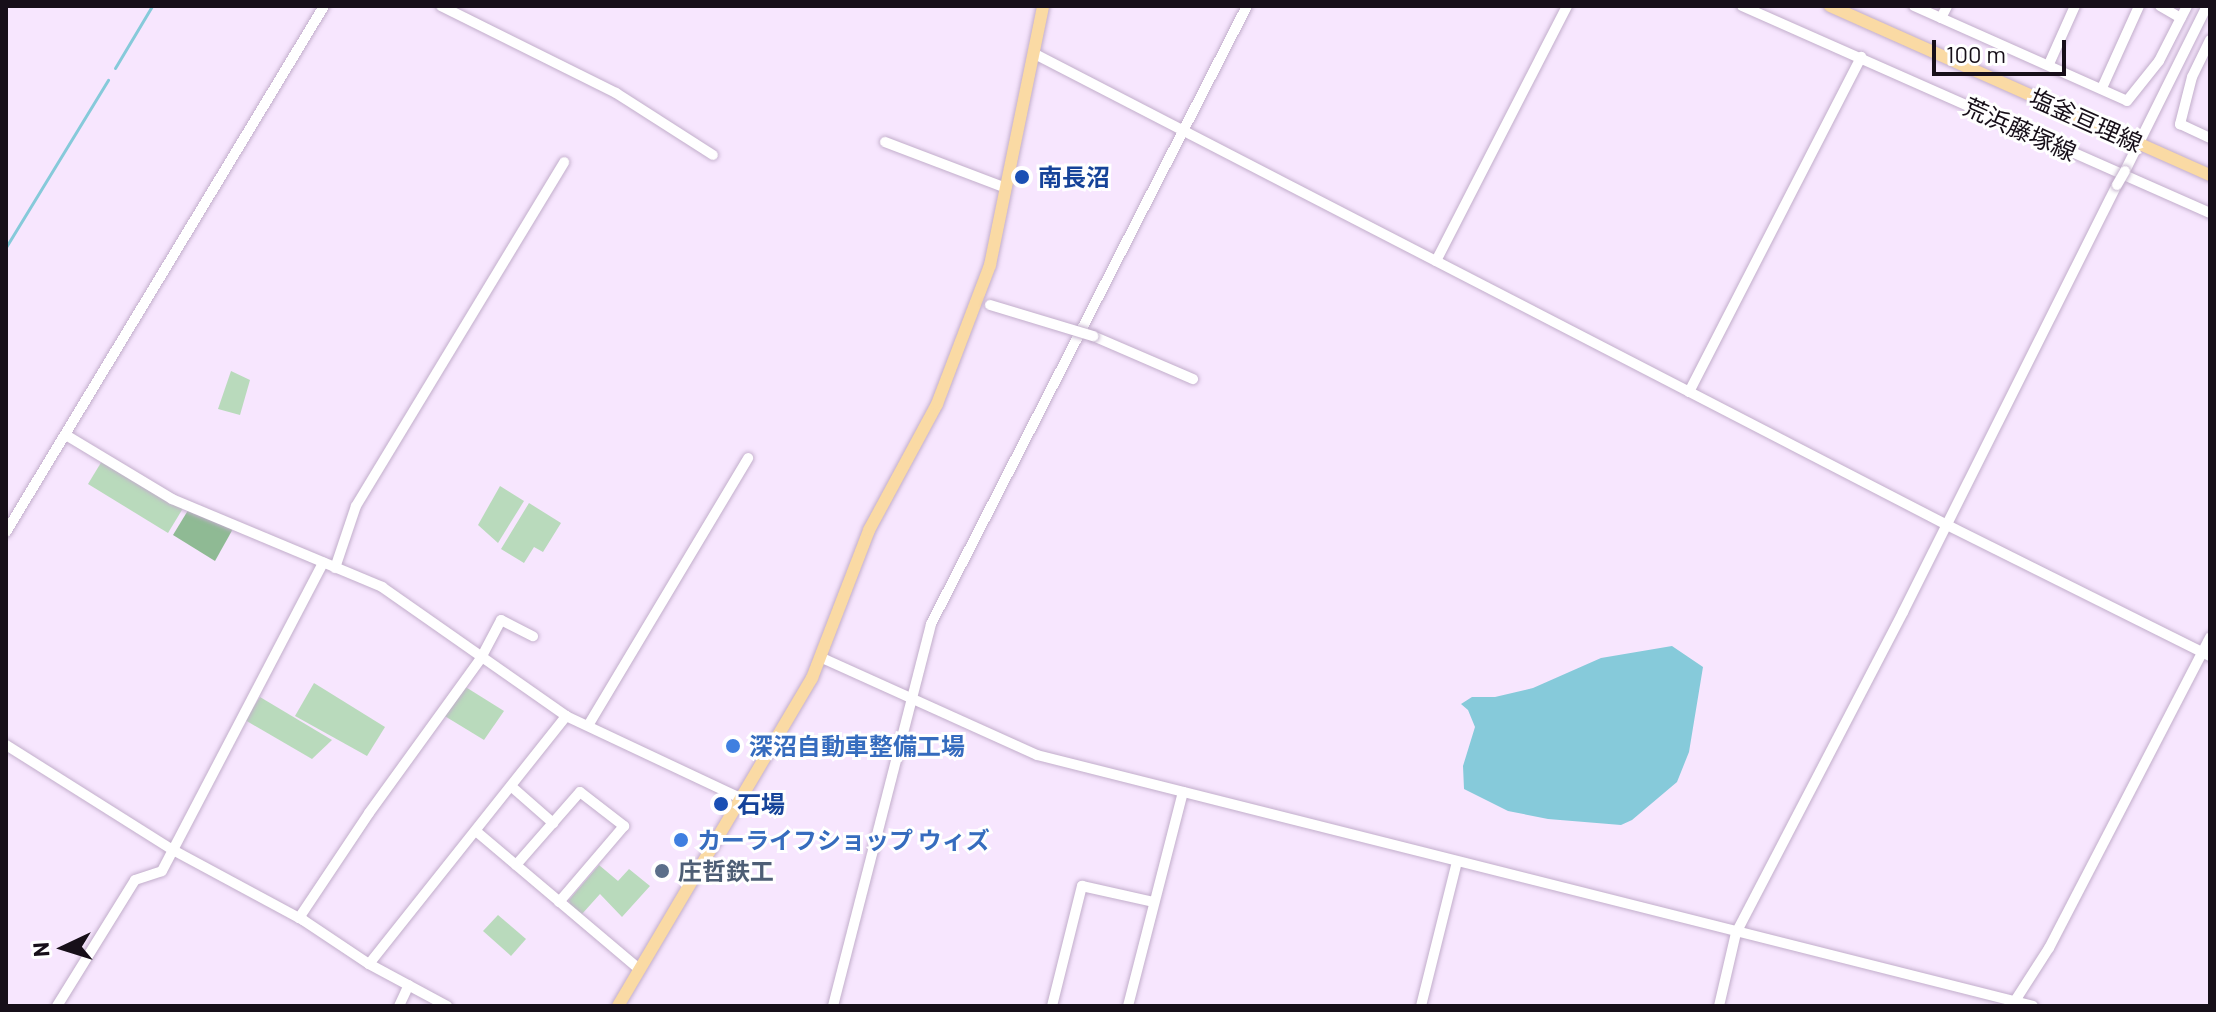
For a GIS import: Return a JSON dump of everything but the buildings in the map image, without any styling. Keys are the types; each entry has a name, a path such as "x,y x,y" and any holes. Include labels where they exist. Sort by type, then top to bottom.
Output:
{"main road":[{"path":"618,1006 812,678 869,530 926,429 990,265 1043,6"},
{"name":"塩釜亘理線","path":"1830,6 2210,175"}],"street":[{"path":"6,532 324,6"},
{"path":"441,6 616,93 713,155"},
{"path":"833,1006 931,624 1247,6"},
{"path":"1436,261 1567,6"},
{"name":"荒浜藤塚線","path":"1742,6 2210,213"},
{"path":"1914,6 2127,101 2159,61 2187,6"},
{"path":"1941,18 1947,6"},
{"path":"2049,64 2075,6"},
{"path":"2102,88 2139,6"},
{"path":"2160,6 2181,18"},
{"path":"1719,1006 1736,933 2207,6"},
{"path":"2210,40 2192,77 2180,124 2210,138"},
{"path":"1033,53 1945,524 2206,654"},
{"path":"1689,392 1861,57"},
{"path":"885,142 1006,188"},
{"path":"335,568 356,506 564,162"},
{"path":"977,302 1093,336 1193,379"},
{"path":"66,435 172,499 390,592 566,716 589,724 740,798"},
{"path":"589,724 748,458"},
{"path":"57,1006 135,880 158,875 323,563"},
{"path":"295,916 481,658 501,620 533,636"},
{"path":"2013,1004 2049,948 2206,654 2210,637"},
{"path":"820,657 1037,755 2013,1004 2033,1006"},
{"path":"369,964 477,832 566,716"},
{"path":"6,745 173,850 295,916 369,964 447,1006"},
{"path":"512,787 553,823"},
{"path":"516,865 580,792 624,826 559,902"},
{"path":"1128,1006 1183,792"},
{"path":"477,832 639,969"},
{"path":"1421,1006 1457,862"},
{"path":"1052,1006 1082,886 1154,902"},
{"path":"399,1006 409,985"}],"green space":[{"path":"231,371 250,380 240,415 218,409"},
{"path":"105,456 185,505 168,533 88,484"},
{"path":"500,486 524,501 498,543 478,525"},
{"path":"529,503 561,523 543,552 534,547 524,563 501,549"},
{"path":"190,507 234,527 215,561 173,535"},
{"path":"314,683 385,727 367,756 295,716"},
{"path":"464,686 504,711 484,740 443,715"},
{"path":"260,697 332,740 312,759 245,720"},
{"path":"599,865 618,881 629,869 650,886 622,917 600,894 582,914 570,905 569,900"},
{"path":"498,915 526,939 511,956 483,931"}],"water":[{"path":"1672,646 1703,667 1689,752 1677,782 1632,820 1621,825 1548,819 1508,811 1464,789 1463,766 1475,727 1468,710 1461,704 1472,697 1495,697 1533,688 1601,658"}],"waterway":[{"path":"115,68 152,6"},
{"path":"6,247 108,80"}],"place":[{"name":"南長沼","path":"1022,177"},
{"name":"深沼自動車整備工場","path":"733,746"},
{"name":"石場","path":"721,804"},
{"name":"カーライフショップ ウィズ","path":"681,840"},
{"name":"庄哲鉄工","path":"662,871"}]}
